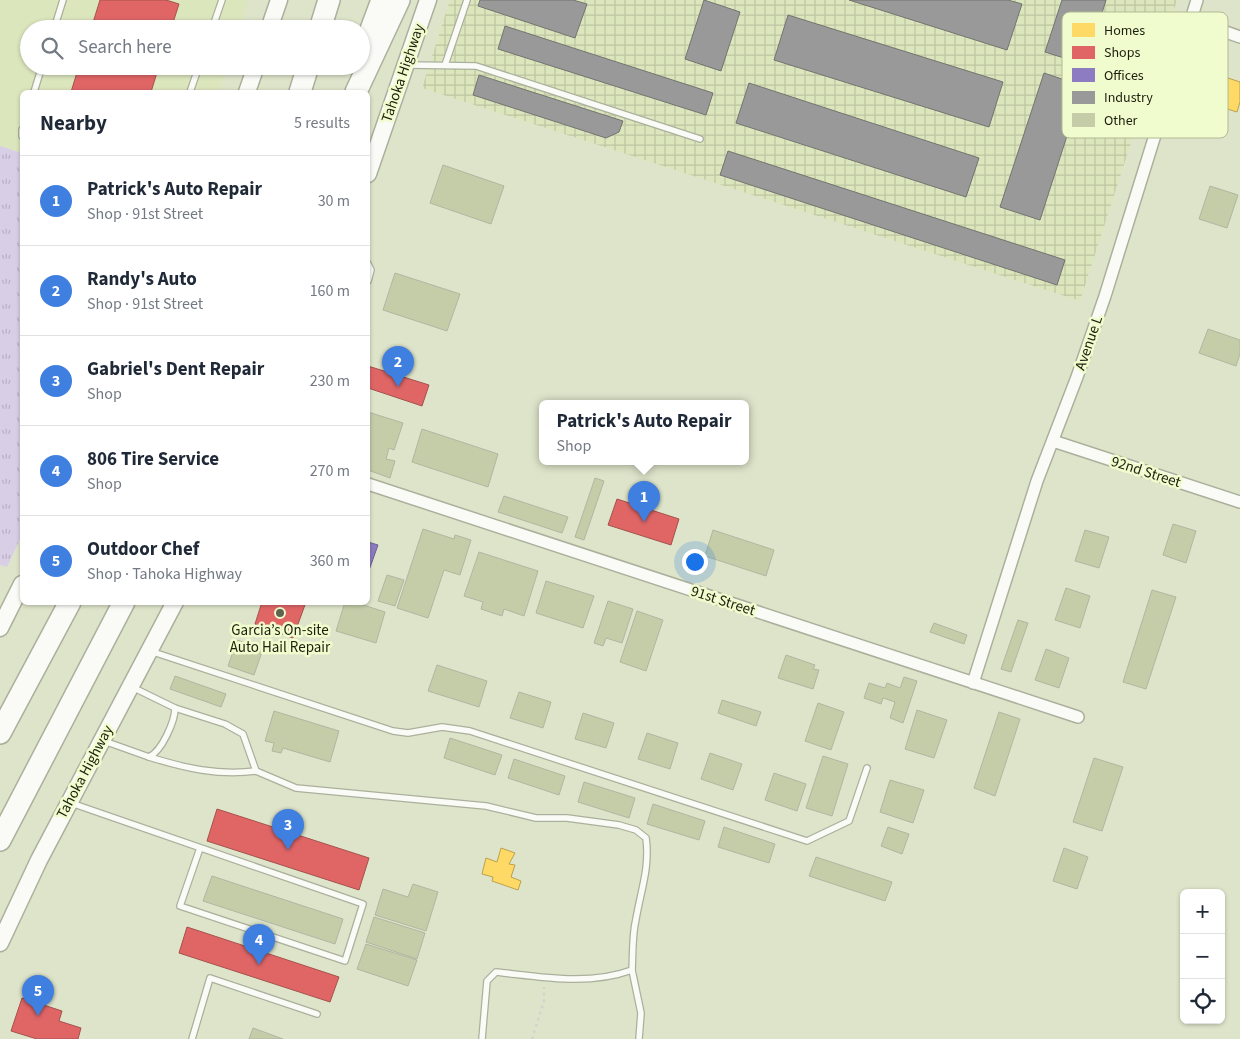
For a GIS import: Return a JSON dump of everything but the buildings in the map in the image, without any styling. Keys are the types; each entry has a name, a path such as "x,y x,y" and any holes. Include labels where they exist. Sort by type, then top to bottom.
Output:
{"highway":[{"path":"313,20 318,0"},
{"path":"323,20 329,0"},
{"path":"370,33 382,0"},
{"path":"370,62 399,0"},
{"path":"298,90 301,75"},
{"path":"299,90 305,75"},
{"path":"349,90 355,75"},
{"path":"357,90 364,75"},
{"path":"0,733 68,605"},
{"path":"0,840 122,605"}],"main road":[{"path":"272,20 279,0"},
{"name":"Tahoka Highway","path":"370,168 428,0"},
{"path":"248,90 253,75"},
{"path":"2,620 20,588"},
{"name":"Tahoka Highway","path":"0,943 69,802 173,605"}],"street":[{"path":"1228,33 1240,37"},
{"name":"Avenue L","path":"973,683 1037,481 1105,296 1155,138"},
{"name":"92nd Street","path":"1053,441 1240,502"},
{"name":"91st Street","path":"370,485 1078,718"}],"lane":[{"path":"57,20 63,0"},
{"path":"215,20 222,0"},
{"path":"445,65 467,0"},
{"path":"406,65 476,66 700,139"},
{"path":"35,90 39,75"},
{"path":"191,90 196,75"},
{"path":"149,650 393,731 408,732 442,728 470,730 807,841 849,821 867,768"},
{"path":"130,686 175,708 224,724 243,734 256,771"},
{"path":"149,757 156,753 175,715 175,708"},
{"path":"102,741 149,757 197,770 231,774 256,771 296,788 486,806 536,818 576,819 619,825 636,830 646,838 648,855 646,877 635,920 632,970 641,1013 639,1039"},
{"path":"69,802 363,904 345,961 180,906 200,848"},
{"path":"482,1039 487,981 496,972 572,980 612,977 632,970"},
{"path":"192,1039 210,978 317,1014"}],"path":[{"path":"532,1039 545,992 540,977"}],"shaded area":[{"path":"0,0 248,0 242,20 20,20 20,75 224,75 220,90 20,90 20,152 0,146"},
{"path":"450,0 1177,0 1173,12 1062,12 1062,138 1133,138 1080,301 422,88"}],"green space":[{"path":"0,146 20,152 20,539 7,567 0,565"}],"place":[{"name":"Randy's Auto","path":"398,387"},
{"name":"Patrick's Auto Repair","path":"644,522"},
{"name":"Garcia’s On-site Auto Hail Repair","path":"280,613"},
{"name":"Gabriel's Dent Repair","path":"288,850"},
{"name":"806 Tire Service","path":"259,965"},
{"name":"Outdoor Chef","path":"38,1016"}]}
